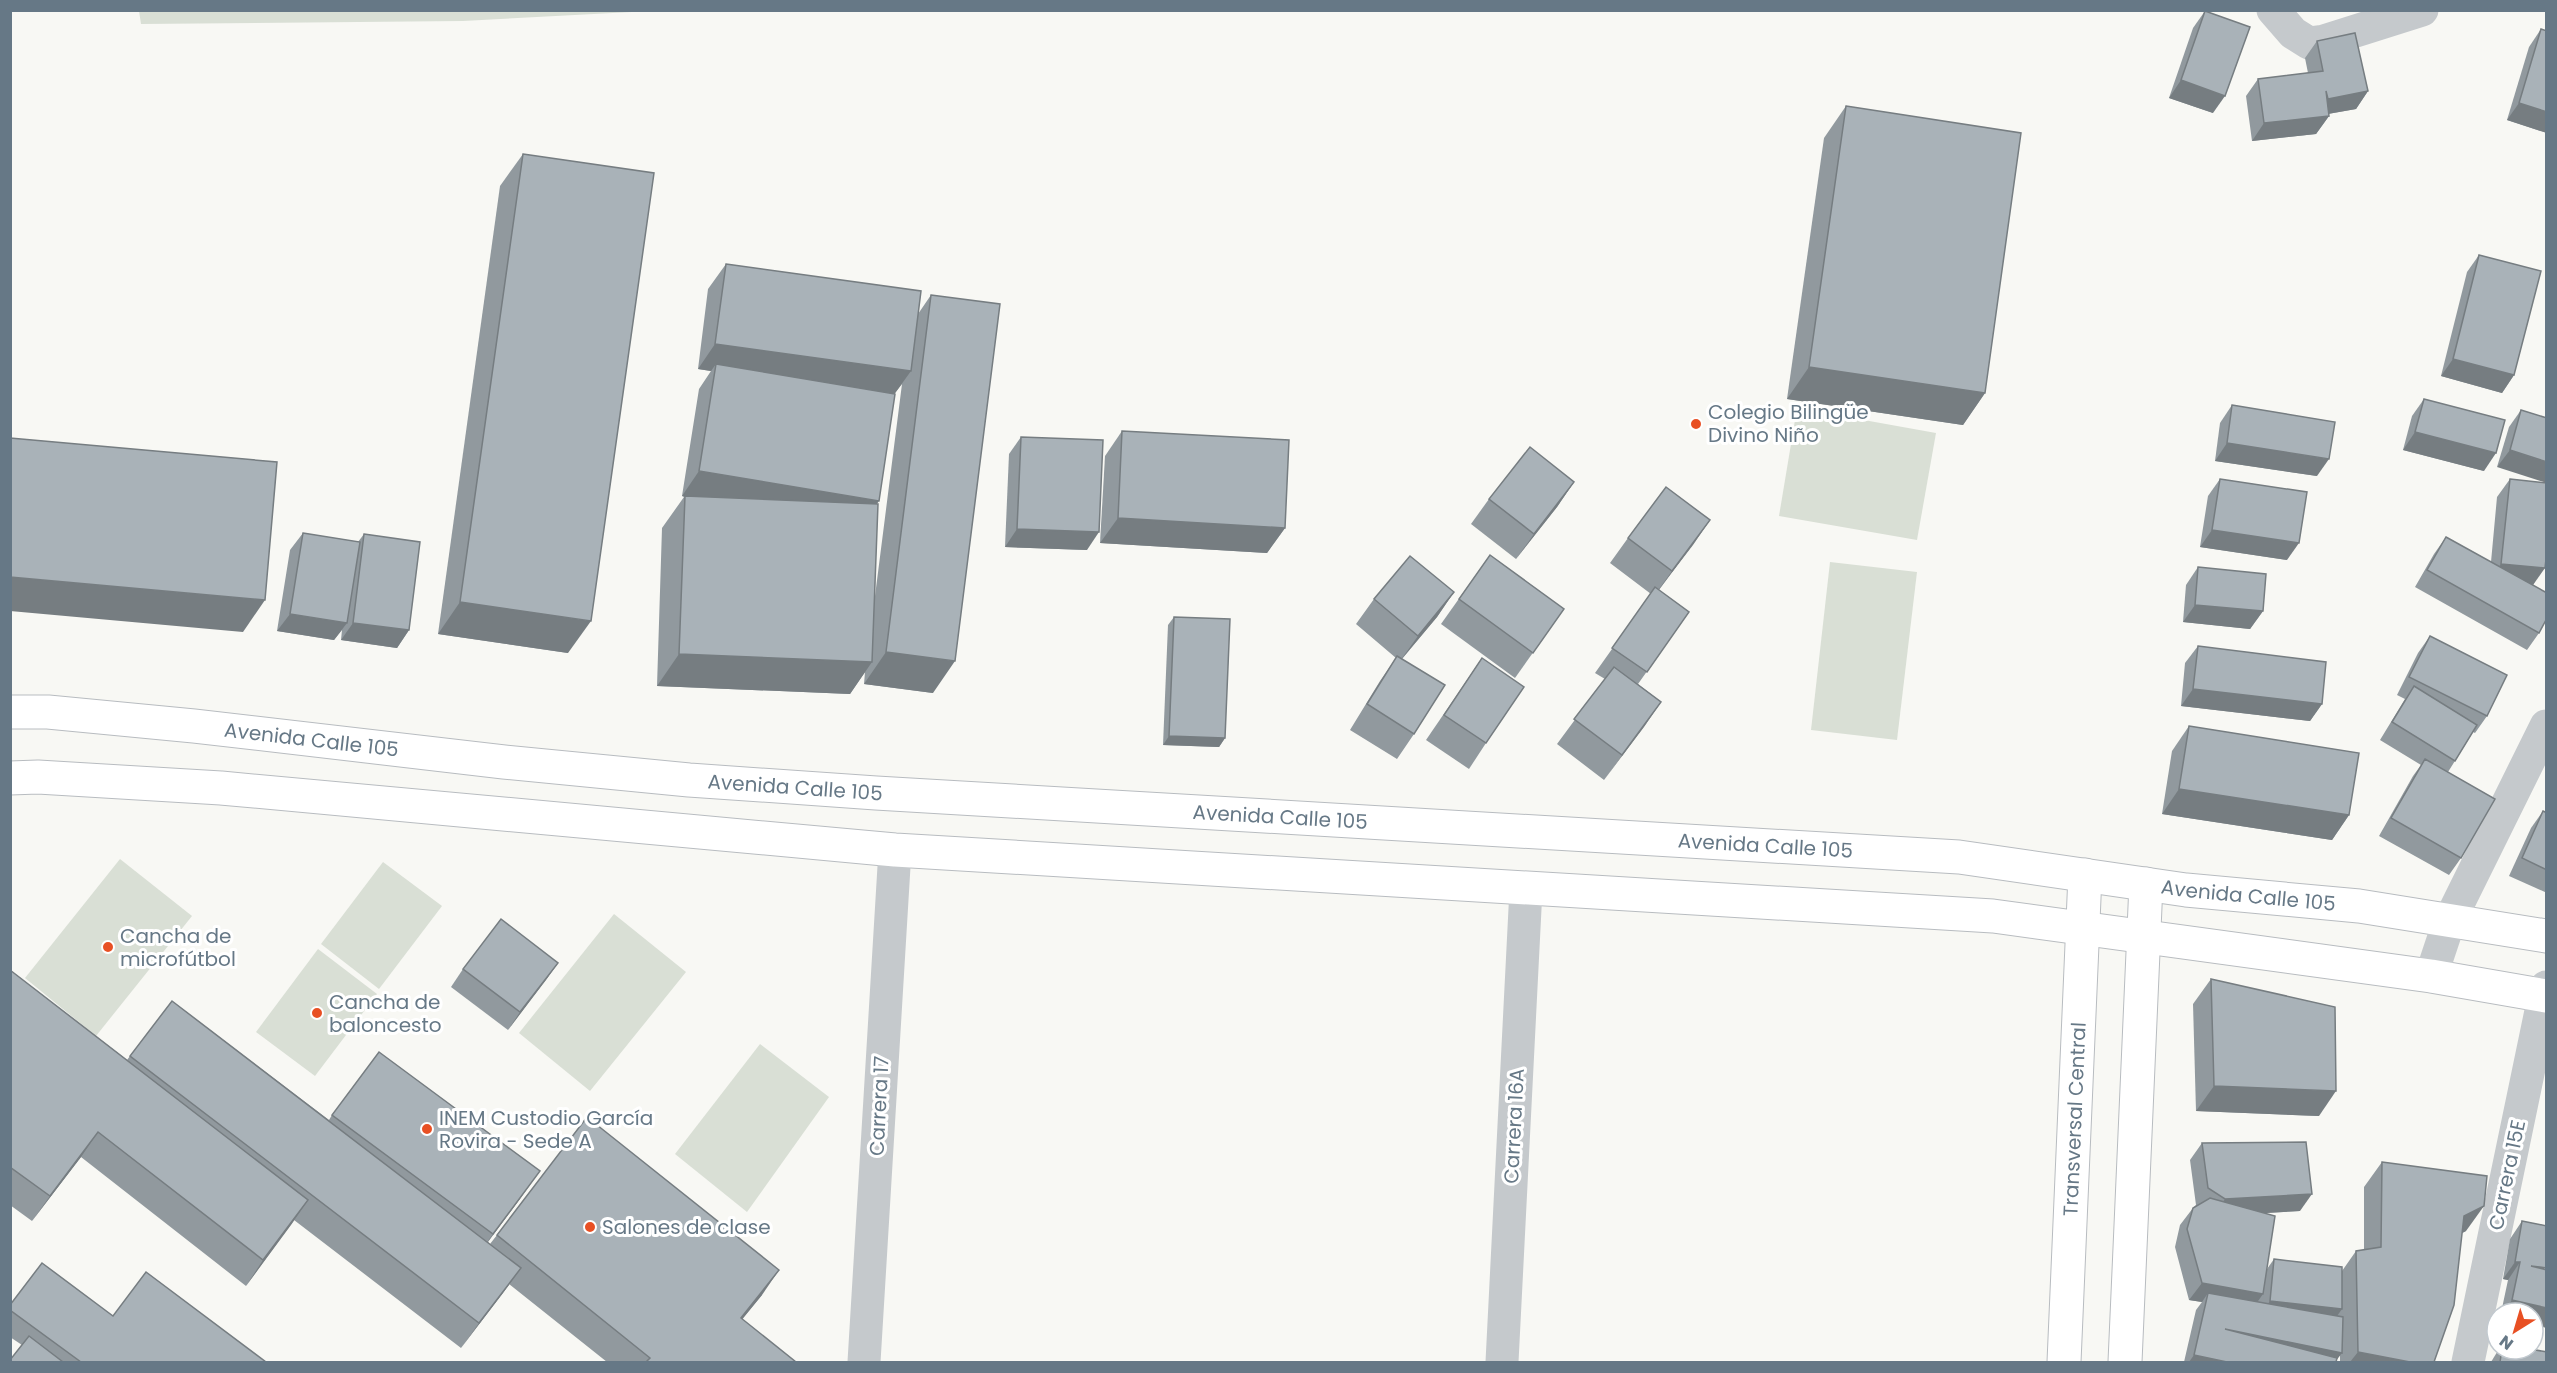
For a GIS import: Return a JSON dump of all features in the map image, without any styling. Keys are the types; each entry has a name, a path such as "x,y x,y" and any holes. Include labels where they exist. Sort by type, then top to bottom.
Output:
{"main road":[{"name":"Avenida Calle 105","path":"10,712 48,712 194,726 504,762 689,780 1959,857 2216,893 2359,906 2547,936"},
{"path":"10,778 38,777 221,788 895,850 1939,912 2144,936 2546,993"},
{"name":"Transversal Central","path":"2064,1362 2085,875"},
{"path":"2125,1362 2146,884"}],"street":[{"path":"2273,10 2293,33 2309,43 2324,41 2422,10"},
{"path":"2431,976 2449,922 2547,726"},
{"name":"Carrera 17","path":"864,1362 895,850"},
{"name":"Carrera 16A","path":"1502,1362 1526,889"},
{"name":"Carrera 15E","path":"2468,1362 2546,993"}],"shaded area":[{"path":"139,10 651,11 463,21 141,24"},
{"path":"1797,408 1936,433 1917,540 1779,516"},
{"path":"1830,562 1917,572 1897,740 1811,730"},
{"name":"Cancha de microfútbol","path":"120,859 192,916 96,1036 25,978"},
{"name":"Cancha de baloncesto","path":"383,862 442,906 379,989 321,944"},
{"path":"614,914 686,972 590,1091 519,1033"},
{"name":"Cancha de baloncesto","path":"318,949 377,994 315,1076 256,1032"},
{"path":"760,1044 829,1097 747,1212 675,1154"}],"building":[{"path":"2205,11 2250,27 2225,96 2181,80"},
{"path":"2541,29 2547,31 2547,112 2519,103"},
{"path":"2355,33 2368,91 2328,99 2326,91 2329,116 2264,123 2258,79 2323,71 2317,41"},
{"path":"1846,106 2021,133 1985,393 1809,367"},
{"path":"523,154 654,173 591,621 460,602"},
{"path":"2479,255 2541,271 2514,375 2453,359"},
{"path":"726,264 921,291 911,371 715,344"},
{"path":"931,295 1000,304 955,661 886,652"},
{"path":"716,364 895,394 879,501 699,471"},
{"path":"2424,399 2505,420 2496,453 2415,432"},
{"path":"2232,405 2335,422 2329,459 2227,443"},
{"path":"2521,410 2547,418 2547,462 2510,450"},
{"path":"1122,431 1289,440 1285,528 1118,518"},
{"path":"1021,437 1103,440 1099,532 1017,529"},
{"path":"10,438 277,462 265,600 10,577"},
{"path":"1530,447 1574,482 1534,534 1489,499"},
{"path":"2220,479 2307,492 2299,543 2212,530"},
{"path":"2510,479 2547,483 2545,568 2501,564"},
{"path":"1666,487 1710,520 1672,571 1628,538"},
{"path":"685,496 878,504 872,662 679,654"},
{"path":"303,533 360,542 347,623 290,614"},
{"path":"364,534 420,542 409,630 353,623"},
{"path":"2446,537 2547,593 2547,618 2539,633 2427,570"},
{"path":"1490,555 1564,609 1533,653 1459,599"},
{"path":"1410,556 1454,592 1418,636 1374,599"},
{"path":"2198,567 2266,574 2263,611 2195,605"},
{"path":"1655,587 1689,612 1647,672 1612,648"},
{"path":"1174,617 1230,619 1225,738 1169,736"},
{"path":"2430,636 2507,675 2487,716 2409,677"},
{"path":"2198,646 2326,662 2322,704 2193,689"},
{"path":"1397,656 1445,685 1414,734 1367,704"},
{"path":"1482,658 1524,687 1486,743 1444,715"},
{"path":"1614,667 1661,702 1622,755 1574,719"},
{"path":"2414,686 2477,725 2455,761 2392,722"},
{"path":"2189,726 2359,753 2349,815 2179,789"},
{"path":"2425,759 2495,799 2461,858 2391,818"},
{"path":"2543,811 2547,813 2547,870 2522,858"},
{"path":"501,919 558,963 520,1012 463,969"},
{"path":"10,970 308,1200 263,1260 98,1132 50,1196 10,1167"},
{"path":"2211,979 2335,1007 2336,1091 2214,1086"},
{"path":"172,1001 521,1268 479,1323 130,1056"},
{"path":"379,1052 540,1171 493,1234 332,1115"},
{"name":"Salones de clase","path":"587,1117 779,1270 741,1318 796,1362 646,1362 650,1358 497,1235"},
{"path":"2306,1142 2312,1194 2225,1199 2208,1188 2202,1143"},
{"path":"2382,1162 2487,1176 2484,1206 2464,1216 2454,1305 2434,1362 2410,1362 2358,1352 2356,1251 2381,1247"},
{"path":"2210,1198 2275,1216 2263,1294 2202,1283 2187,1229 2193,1208"},
{"path":"2522,1221 2547,1226 2547,1268 2531,1266 2547,1270 2547,1308 2545,1301 2512,1300 2520,1262 2515,1262"},
{"path":"2274,1259 2342,1267 2342,1309 2270,1301"},
{"path":"42,1263 113,1316 146,1272 266,1362 81,1362 10,1310 10,1305"},
{"path":"2208,1293 2343,1317 2342,1353 2225,1329 2337,1358 2336,1362 2227,1362 2194,1355"},
{"path":"29,1336 63,1362 10,1362"},
{"path":"2545,1352 2547,1352 2547,1362 2500,1362 2545,1361"}],"place":[{"name":"Colegio Bilingüe Divino Niño","path":"1696,424"},
{"name":"Cancha de microfútbol","path":"108,947"},
{"name":"Cancha de baloncesto","path":"317,1013"},
{"name":"INEM Custodio García Rovira - Sede A","path":"427,1129"},
{"name":"Salones de clase","path":"590,1227"}]}
